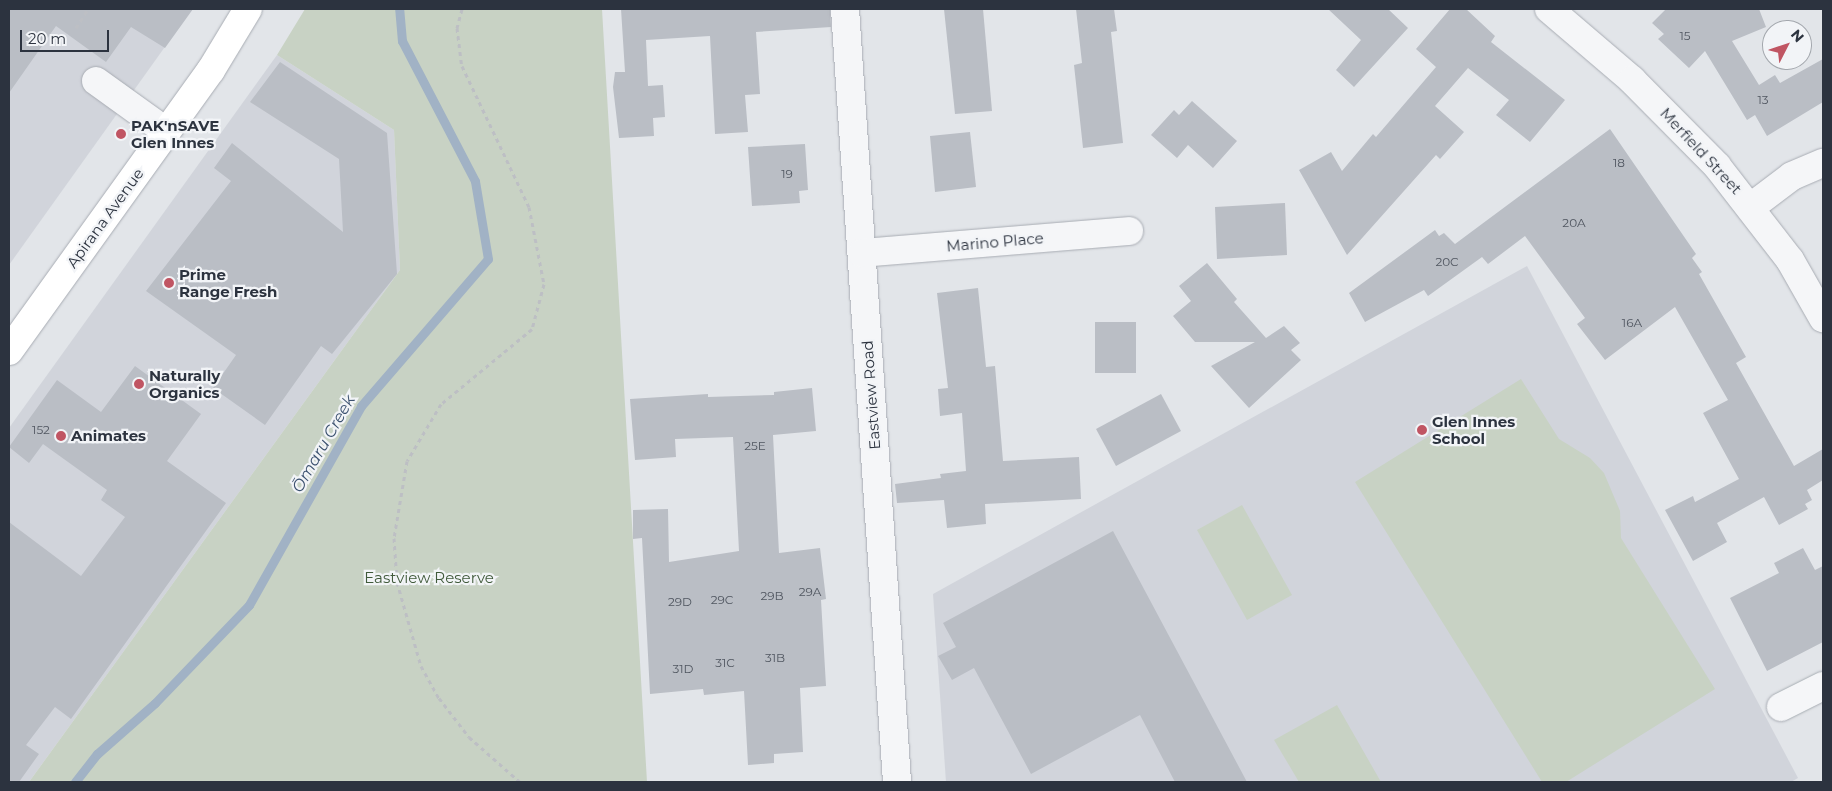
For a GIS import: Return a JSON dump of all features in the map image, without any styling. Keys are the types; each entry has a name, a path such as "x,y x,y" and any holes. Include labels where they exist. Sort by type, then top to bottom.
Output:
{"main road":[{"name":"Apirana Avenue","path":"9,351 211,70 248,9"}],"street":[{"name":"Eastview Road","path":"845,9 897,782"},
{"name":"Merfield Street","path":"1549,9 1668,115 1751,207 1790,260 1823,318"},
{"path":"96,81 166,132"},
{"path":"1751,207 1792,176 1823,162"},
{"name":"Marino Place","path":"862,253 1129,231"},
{"path":"1781,707 1823,686"}],"path":[{"path":"76,28 88,9"},
{"path":"462,9 457,28 462,66 529,207 544,284 532,329 441,404 407,461 394,538 397,582 421,666 439,698 469,737 520,782"}],"shaded area":[{"path":"9,9 192,9 9,265"},
{"path":"277,55 394,130 400,270 29,782 9,782 9,428"},
{"name":"Glen Innes School","path":"1527,266 1798,778 1791,782 946,782 933,594"}],"green space":[{"name":"Eastview Reserve","path":"305,9 602,9 647,782 29,782 400,270 394,130 277,55"},
{"path":"1521,379 1559,439 1590,458 1604,473 1620,511 1621,538 1715,689 1566,782 1542,782 1355,482"},
{"path":"1242,505 1292,595 1247,620 1197,530"},
{"path":"1337,705 1381,782 1299,782 1274,740"}],"building":[{"path":"9,9 193,9 165,48 131,27 106,62 56,26 9,93"},
{"path":"621,9 830,9 831,27 756,32 760,94 745,95 748,132 715,134 710,36 646,40 648,86 663,85 665,117 653,118 654,136 619,138 613,87 615,72 625,72"},
{"path":"944,9 983,9 992,111 955,114"},
{"path":"1076,9 1114,9 1117,31 1111,32 1123,143 1083,148 1074,65 1082,63"},
{"path":"1328,9 1388,9 1408,28 1354,87 1336,70 1361,40"},
{"path":"1450,9 1466,9 1495,36 1491,42 1565,100 1530,142 1496,115 1509,100 1468,68 1435,106 1464,132 1440,159 1436,155 1347,255 1299,170 1331,152 1342,171 1373,134 1376,137 1436,67 1416,49"},
{"path":"1666,9 1759,9 1763,20 1762,29 1732,41 1759,85 1775,75 1780,83 1803,70 1812,70 1812,65 1823,59 1823,102 1767,136 1755,115 1747,120 1705,51 1689,68 1658,39 1664,34 1652,23"},
{"path":"280,62 387,133 397,274 332,354 321,346 265,425 213,388 236,355 146,291 231,181 214,168 232,143 343,232 339,159 250,102"},
{"path":"1192,101 1237,141 1213,168 1188,145 1177,158 1151,135 1174,110 1179,115"},
{"path":"1610,129 1696,254 1692,258 1702,272 1699,274 1746,357 1736,363 1794,466 1823,449 1823,480 1807,490 1812,500 1805,504 1808,509 1779,525 1764,497 1717,523 1727,542 1693,561 1665,510 1693,496 1695,502 1739,479 1703,413 1728,400 1675,307 1605,360 1577,324 1585,318 1525,236 1488,264 1482,257 1428,296 1424,290 1365,322 1349,293 1435,230 1439,236 1444,233 1455,244"},
{"path":"970,132 976,187 935,192 930,136"},
{"path":"805,144 808,190 799,191 800,203 752,206 748,147"},
{"path":"1285,203 1287,255 1217,259 1215,207"},
{"path":"1207,263 1237,299 1234,302 1266,338 1284,326 1300,343 1291,350 1301,360 1249,408 1211,366 1255,342 1195,342 1173,316 1191,301 1179,286"},
{"path":"978,288 986,367 995,366 1003,461 1079,457 1081,499 985,504 986,524 947,528 944,500 897,503 895,484 941,478 940,474 966,471 962,413 940,416 938,389 948,388 937,293"},
{"path":"1095,322 1136,322 1136,373 1095,373"},
{"path":"135,366 201,414 167,461 226,503 71,719 55,707 26,745 39,754 19,782 9,782 9,522 81,576 125,517 101,500 107,490 43,444 29,463 9,447 57,380 101,412"},
{"path":"812,388 816,431 773,435 779,553 820,548 826,599 821,600 826,686 800,688 803,752 774,754 774,763 748,765 744,691 704,695 703,689 650,694 642,538 633,539 633,510 668,509 669,562 739,551 733,437 675,439 676,457 635,460 630,399 708,394 708,397 774,395 774,392"},
{"path":"1161,394 1181,431 1116,466 1096,429"},
{"path":"1113,531 1247,782 1175,782 1140,715 1031,774 974,668 952,680 938,656 956,647 943,623"},
{"path":"1803,548 1815,570 1823,566 1823,642 1767,671 1730,598 1779,573 1774,563"}],"waterway":[{"name":"Ōmaru Creek","path":"75,782 97,754 155,703 249,605 361,406 488,259 475,181 402,41 399,9"}],"place":[{"name":"PAK'nSAVE Glen Innes","path":"121,134"},
{"name":"Prime Range Fresh","path":"169,283"},
{"name":"Naturally Organics","path":"139,384"},
{"name":"Glen Innes School","path":"1422,430"},
{"name":"Animates","path":"61,436"}]}
